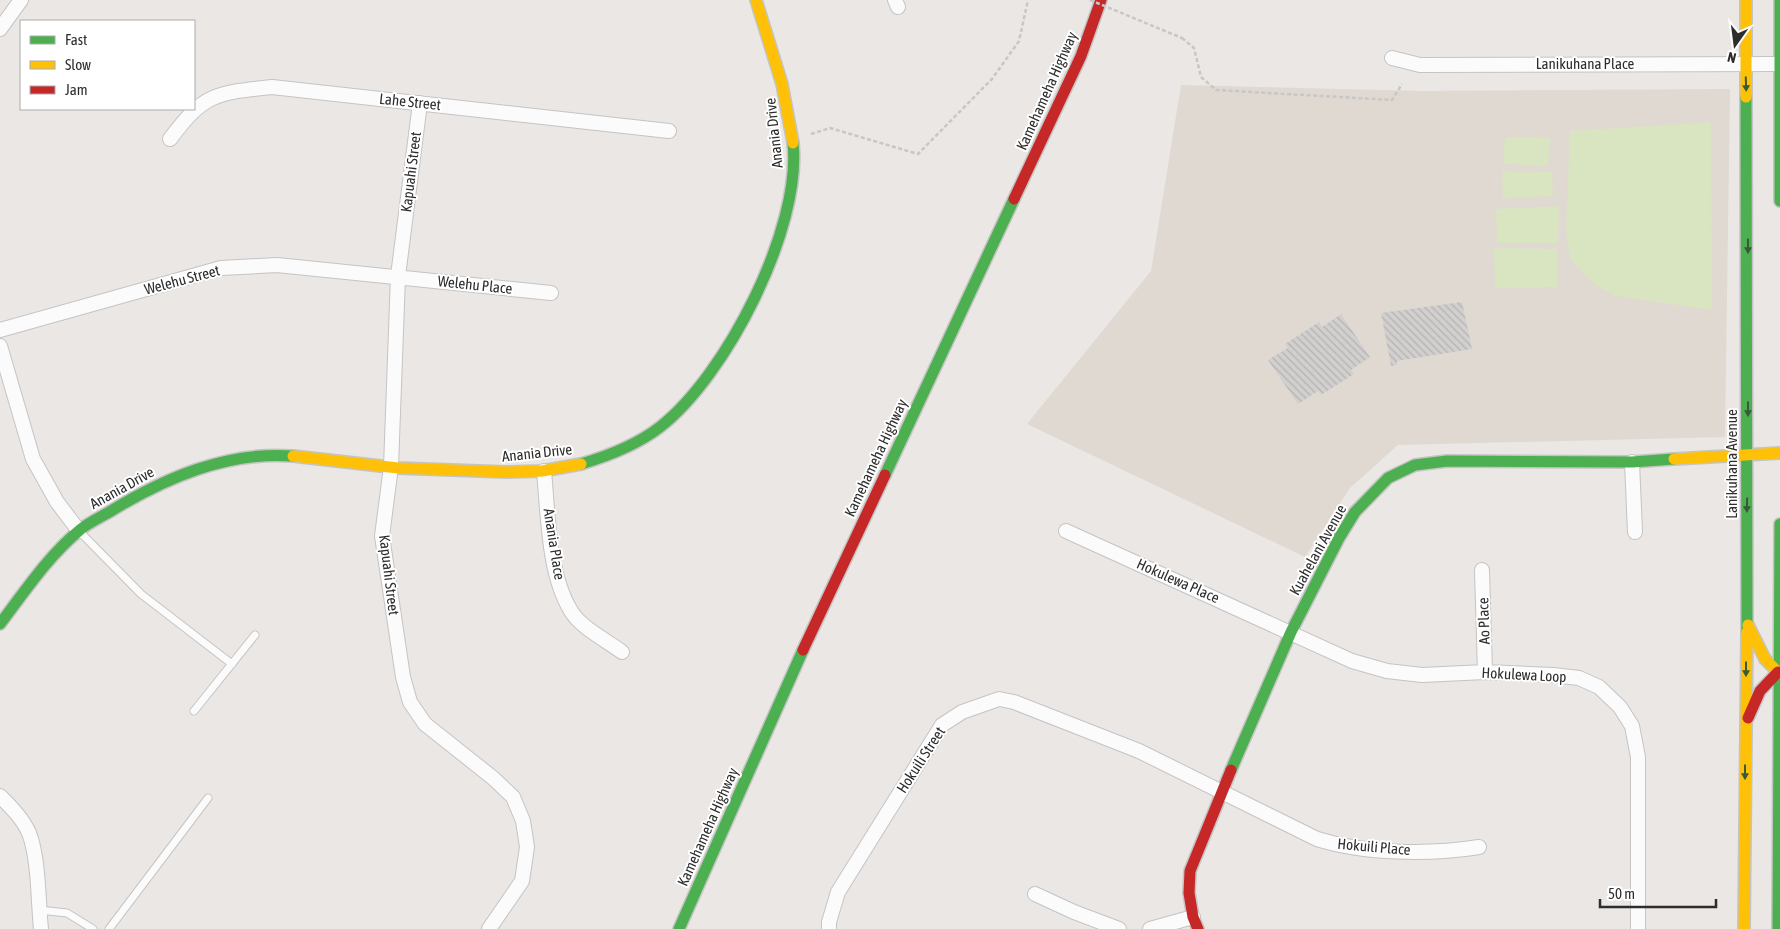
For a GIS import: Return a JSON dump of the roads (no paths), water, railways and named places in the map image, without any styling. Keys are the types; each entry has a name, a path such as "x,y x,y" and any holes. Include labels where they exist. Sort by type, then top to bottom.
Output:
{"street":[{"path":"0,29 21,0"},
{"name":"Anania Drive","path":"0,624 32,583 79,531 125,502 162,482 226,460 289,455 323,457 391,467 447,468 487,473 544,471 596,461 661,426 713,371 747,310 771,259 788,211 794,174 793,142 787,94 756,0"},
{"name":"Kamehameha Highway","path":"679,929 800,656 1080,56 1100,0"},
{"name":"Lanikuhana Avenue","path":"1744,929 1748,456 1746,0"},
{"path":"1780,0 1780,201"},
{"name":"Lanikuhana Place","path":"1392,58 1420,65 1779,64"},
{"name":"Lahe Street","path":"195,109 214,96 243,90 272,88 669,132"},
{"name":"Kapuahi Street","path":"420,103 398,276 391,467 382,536 403,677 410,702 425,724 493,778 513,797 523,821 527,848 522,881 489,929"},
{"name":"Lahe Street","path":"170,139 189,113 193,110"},
{"name":"Welehu Street","path":"0,330 221,268 277,265 398,276"},
{"name":"Welehu Place","path":"398,276 551,293"},
{"path":"0,346 33,459 57,502 79,531"},
{"name":"Kuahelani Avenue","path":"1196,923 1189,893 1190,871 1222,790 1291,632 1339,538 1355,512 1388,478 1415,465 1447,461 1632,462 1780,453"},
{"path":"1632,462 1635,532"},
{"name":"Anania Place","path":"544,471 553,554 559,582 571,612 587,627 622,652"},
{"path":"1778,929 1780,524"},
{"name":"Hokulewa Place","path":"1066,531 1291,632"},
{"name":"Ao Place","path":"1482,570 1485,672"},
{"path":"1746,621 1765,659 1779,672"},
{"name":"Hokulewa Loop","path":"1291,632 1352,661 1387,671 1422,675 1485,672 1579,678 1599,687 1620,707 1632,726 1638,757 1638,929"},
{"path":"1746,723 1760,691 1779,672"},
{"name":"Hokuili Street","path":"829,929 829,922 838,892 843,883 942,725 962,712 998,700 1014,702 1139,751 1222,790"},
{"name":"Hokuili Place","path":"1222,790 1317,839 1343,847 1448,852 1478,847"},
{"path":"0,796 14,809 29,832 34,853 40,929"},
{"path":"1035,894 1074,912 1119,929"},
{"path":"1150,929 1196,923"}],"lane":[{"path":"79,531 141,594 232,664"},
{"path":"194,712 255,635"},
{"path":"109,929 208,798"},
{"path":"39,910 67,913 93,929"}]}
